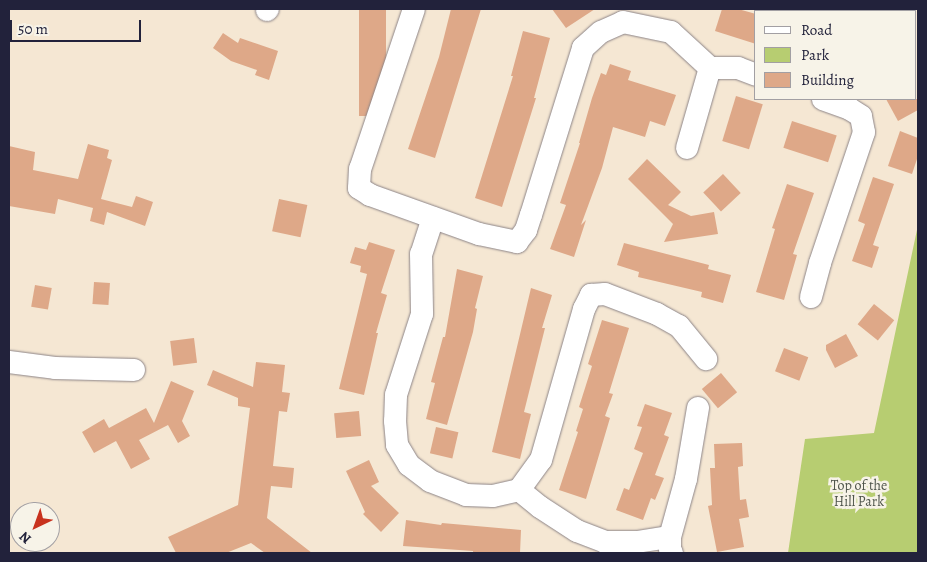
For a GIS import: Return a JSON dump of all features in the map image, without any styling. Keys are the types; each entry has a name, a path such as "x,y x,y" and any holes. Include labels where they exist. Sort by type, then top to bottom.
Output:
{"street":[{"path":"414,9 360,169 359,188 370,195 479,234 518,242 526,230 531,216 582,48 601,32 623,22 671,32 710,68 738,68 754,74"},
{"path":"687,148 710,68"},
{"path":"811,297 820,263 864,132 861,116 850,109 825,100"},
{"path":"433,218 421,254 422,314 396,395 397,445 409,465 430,481 466,495 493,496 519,490 541,460 584,309 591,295 605,294 657,314 679,326 706,359"},
{"path":"9,362 55,368 134,370"},
{"path":"519,490 540,507 577,531 605,542 671,545 686,479 698,408"}],"green space":[{"name":"Top of the Hill Park","path":"918,225 918,553 788,553 805,439 874,433"}],"building":[{"path":"359,9 386,9 386,116 359,116"},
{"path":"451,9 481,9 435,158 408,149 439,57"},
{"path":"552,9 595,9 566,28"},
{"path":"722,9 738,9 754,13 754,43 715,31"},
{"path":"523,31 550,38 534,98 536,98 502,207 475,198 513,76 511,76"},
{"path":"223,33 238,43 240,38 278,51 269,80 255,75 257,70 231,61 213,48"},
{"path":"610,64 631,71 628,80 676,95 665,126 650,121 645,137 613,127 602,168 581,225 586,220 574,257 550,249 566,205 560,203 580,143 592,98 601,73 606,75"},
{"path":"736,96 763,104 749,149 722,141"},
{"path":"918,99 918,110 898,121 887,100"},
{"path":"792,121 837,136 828,162 783,148"},
{"path":"900,131 918,138 918,156 912,174 888,166"},
{"path":"88,144 109,150 107,158 112,160 101,199 132,207 136,196 153,202 145,226 107,212 104,225 90,221 93,208 58,199 55,214 9,206 9,146 35,152 33,170 78,179"},
{"path":"647,159 681,192 668,205 691,216 714,212 718,234 664,242 673,224 628,179"},
{"path":"723,174 741,193 721,211 703,192"},
{"path":"873,177 894,184 873,245 879,247 872,268 852,261 865,224 858,221"},
{"path":"787,184 814,193 793,254 797,255 784,300 756,292 775,229 772,228"},
{"path":"279,199 307,205 301,237 272,231"},
{"path":"369,242 395,250 381,293 387,295 376,333 378,333 364,395 339,389 367,274 360,272 361,266 350,263 355,247 366,250"},
{"path":"624,243 709,265 708,269 731,275 723,303 701,297 702,292 638,277 639,272 617,265"},
{"path":"457,269 483,276 475,308 477,309 473,332 447,425 426,419 435,383 431,382 443,337 445,337"},
{"path":"94,282 110,283 108,305 92,304"},
{"path":"35,285 52,288 48,310 31,307"},
{"path":"531,288 552,295 542,328 545,328 524,412 531,414 520,459 492,452"},
{"path":"874,304 894,320 878,341 858,324"},
{"path":"602,320 629,328 609,393 613,394 605,416 610,418 586,499 559,490 578,432 576,431 583,409 579,407 592,366 588,364"},
{"path":"846,334 858,356 835,368 826,350 826,345"},
{"path":"194,338 197,363 173,366 170,341"},
{"path":"784,348 808,357 799,381 775,371"},
{"path":"256,362 285,365 282,392 290,393 287,412 279,411 273,466 294,468 292,488 271,486 267,518 312,553 265,553 251,543 226,553 176,553 168,537 238,505 250,408 238,406 238,398 207,385 213,370 253,387"},
{"path":"721,373 737,392 718,408 702,389"},
{"path":"171,381 194,391 182,421 190,436 178,443 168,425 139,440 150,459 131,469 116,441 94,453 82,432 104,419 109,428 146,408 154,423"},
{"path":"645,404 672,413 664,435 669,437 655,475 664,478 655,500 651,498 643,520 616,510 624,488 629,490 643,453 634,449 642,427 637,426"},
{"path":"359,411 361,436 336,438 334,413"},
{"path":"436,427 458,432 452,458 430,453"},
{"path":"742,443 743,466 738,467 740,500 746,499 749,517 739,519 744,547 717,552 708,506 712,505 710,468 715,468 714,444"},
{"path":"369,460 379,482 371,486 399,513 381,532 363,514 365,512 346,471"},
{"path":"406,520 441,525 442,523 521,530 520,553 473,553 473,551 403,546"}]}
